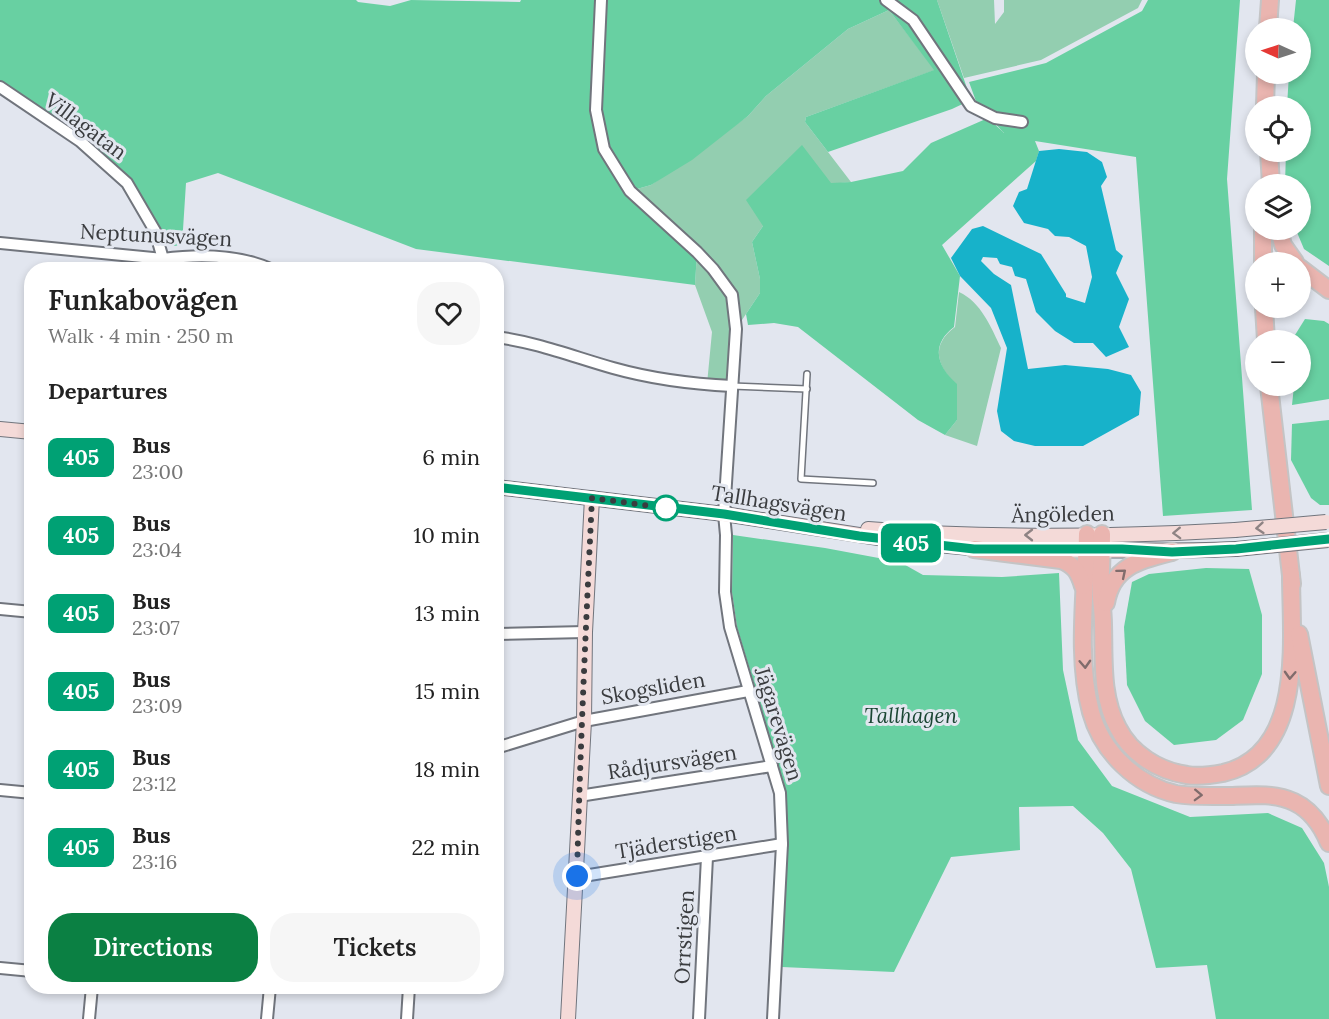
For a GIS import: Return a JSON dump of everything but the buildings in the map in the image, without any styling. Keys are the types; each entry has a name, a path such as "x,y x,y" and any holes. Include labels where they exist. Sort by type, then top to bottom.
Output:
{"main road":[{"path":"1269,18 1270,0"},
{"path":"1311,276 1329,290"},
{"path":"1270,396 1301,650 1329,786"},
{"path":"0,429 24,431"},
{"name":"Tallhagsvägen","path":"504,488 724,514 859,536 974,549 1094,542 1172,552 1236,549 1329,540"},
{"path":"568,1019 577,876 592,498"},
{"name":"Ängöleden","path":"797,525 1094,542 1327,522"},
{"path":"1094,542 1103,622 1104,678 1117,727 1134,749 1155,765 1182,774 1205,776 1233,771 1259,754 1277,728 1284,712 1290,676 1291,575"},
{"path":"1094,542 1085,605 1084,666 1091,711 1097,729 1118,761 1146,782 1178,794 1272,796 1295,802 1314,817 1329,843"},
{"path":"974,549 1041,556 1068,562 1080,576 1085,605"},
{"path":"1103,622 1109,588 1122,571 1149,558 1172,552"}],"street":[{"name":"Jägarevägen","path":"601,0 596,110 604,149 630,191 705,261 732,295 736,329 724,514 725,592 730,627 780,792 782,844 773,1019"},
{"path":"886,0 913,20 971,106 995,118 1022,123"},
{"name":"Villagatan","path":"0,87 80,141 127,183 155,231 161,262"},
{"name":"Neptunusvägen","path":"0,243 140,262"},
{"name":"Neptunusvägen","path":"169,262 181,257 224,256 256,262"},
{"path":"504,338 518,340 615,369 658,378 732,386"},
{"path":"0,609 24,611"},
{"path":"504,634 585,632"},
{"name":"Skogsliden","path":"504,746 584,721 748,691"},
{"name":"Rådjursvägen","path":"579,796 772,766"},
{"path":"0,790 24,792"},
{"name":"Tjäderstigen","path":"577,876 782,844"},
{"name":"Orrstigen","path":"699,1019 707,856"},
{"path":"0,968 24,970"},
{"path":"89,1019 91,994"},
{"path":"267,1019 269,994"},
{"path":"407,1019 409,994"}],"lane":[{"path":"807,374 801,479 873,483"},
{"path":"732,386 807,389"}],"green space":[{"path":"0,0 356,0 390,6 411,0 520,2 521,0 937,0 971,100 952,109 828,152 805,122 806,117 934,70 889,10 848,29 766,96 748,116 692,160 651,185 630,191 697,252 695,285 416,249 218,173 186,183 182,245 174,246 161,233 132,180 78,131 0,81"},
{"path":"937,0 994,0 995,24 1004,12 1004,0 1142,0 1138,8 1041,60 964,78"},
{"path":"1148,0 1240,0 1227,179 1252,510 1163,516 1136,157 1035,141 1039,151 1036,161 942,245 960,276 954,327 946,334 939,348 941,363 957,384 957,420 945,435 918,420 798,327 774,323 748,325 746,314 760,293 760,279 752,242 763,226 746,200 802,145 831,183 851,182 903,171 931,143 988,118 1004,133 977,104 969,82 1046,63 1142,11"},
{"path":"1296,0 1329,0 1329,266 1304,249 1300,240 1311,240 1311,174 1285,174 1286,162 1311,162 1311,96 1288,96 1288,84 1311,84 1311,18 1294,18"},
{"path":"889,10 935,70 806,117 805,122 851,182 830,184 763,226 752,242 760,279 760,293 736,329 732,386 707,384 712,332 695,285 697,252 630,191 651,185 748,116 766,96 848,29"},
{"path":"959,292 967,296 979,309 1001,348 977,446 945,435 957,420 957,385 941,363 939,349 947,334 955,327"},
{"path":"1305,319 1324,321 1329,324 1329,399 1292,405 1293,396 1311,396 1311,330 1298,330"},
{"path":"1329,420 1329,505 1320,505 1311,498 1291,460 1292,424"},
{"name":"Tallhagen","path":"733,535 825,548 900,562 923,575 1002,577 1059,573 1063,670 1078,740 1112,786 1190,817 1268,813 1302,828 1324,863 1329,887 1329,1019 1216,1019 1207,965 1156,968 1131,869 1103,833 1073,806 1019,807 1020,850 951,857 894,972 782,967 788,843 786,791 737,627 732,592"},
{"path":"1206,568 1249,569 1262,615 1262,674 1243,720 1216,740 1174,745 1145,721 1127,685 1124,627 1132,582 1149,574"}],"water":[{"path":"1059,149 1087,152 1102,162 1107,177 1101,186 1116,250 1123,256 1116,273 1129,299 1119,327 1129,347 1106,357 1093,343 1074,343 1055,331 1036,312 1026,279 1015,276 1012,267 1000,264 997,258 983,257 981,261 994,274 1011,285 1028,369 1065,365 1108,369 1131,375 1141,392 1139,415 1083,446 1035,446 1014,441 1001,431 997,411 1007,348 991,308 960,276 951,258 972,229 983,226 1041,254 1066,297 1085,303 1092,277 1086,246 1069,237 1055,236 1048,229 1024,223 1013,206 1019,192 1027,189 1039,151"}],"bus line":[{"name":"405","path":"504,488 724,514 859,536 974,549 1122,549 1172,552 1236,549 1329,539"}],"route":[{"path":"577,876 592,498 666,508"}]}
